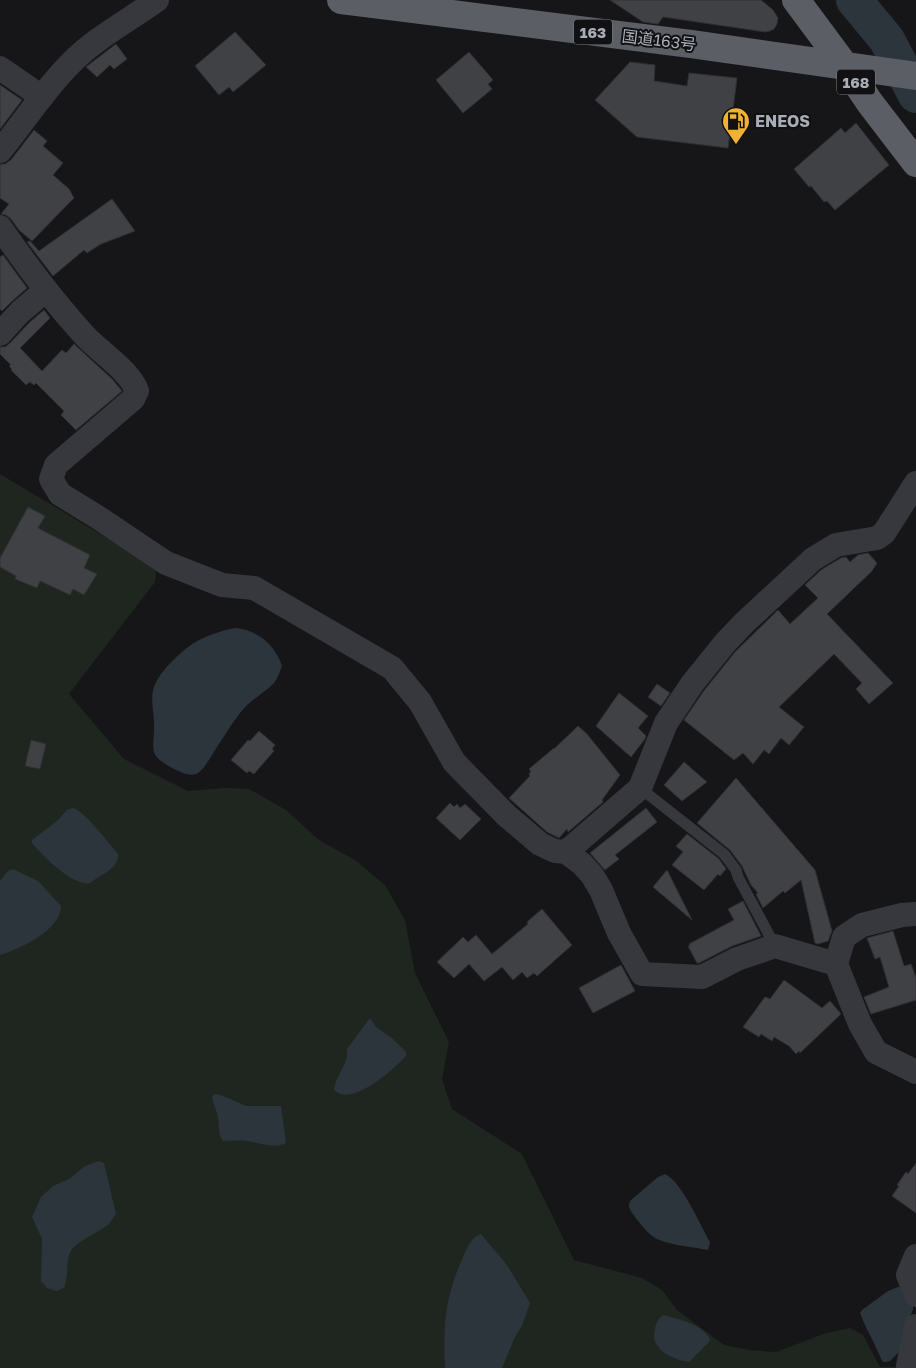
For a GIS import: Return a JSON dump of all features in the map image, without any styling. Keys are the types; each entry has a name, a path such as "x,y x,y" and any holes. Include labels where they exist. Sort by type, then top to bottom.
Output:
{"highway":[{"name":"国道163号","path":"341,0 691,44 916,76"},
{"name":"168","path":"796,0 916,163"}],"street":[{"path":"0,151 42,96 70,64 93,43 157,0"},
{"path":"0,68 42,96"},
{"path":"0,227 46,290 86,336 135,383 137,390 133,399 56,465 51,479 60,494 166,563 222,585 254,588 392,668 420,702 454,762 507,816 540,844 555,851 566,852 582,864 592,875 601,890 619,933 642,974 702,977 737,959 775,946 836,964"},
{"path":"0,334 20,312 46,290"},
{"path":"566,852 640,788 666,723 692,684 725,643 813,560 836,545 877,538 884,533 916,484"},
{"path":"916,914 902,915 862,925 844,937 836,964 860,1024 876,1052 916,1072"},
{"path":"916,1256 908,1275 916,1295"},
{"path":"908,1366 916,1326"}],"lane":[{"path":"640,788 724,854 736,870 775,946"}],"shaded area":[{"path":"0,474 139,557 156,571 155,582 69,694 124,759 188,791 225,788 249,789 286,810 319,840 355,860 385,885 405,920 415,973 449,1042 442,1079 452,1109 522,1154 574,1260 642,1278 662,1290 677,1310 724,1345 749,1350 776,1352 823,1334 850,1328 863,1335 880,1367 902,1368 0,1368"},
{"path":"235,628 258,635 270,645 282,666 278,677 274,683 240,713 198,773 190,775 176,770 160,761 154,752 152,701 154,687 161,674 186,648 207,636"},
{"path":"73,808 90,821 118,854 116,864 90,883 75,880 58,869 32,843 32,840 57,821 67,810"},
{"path":"13,869 38,881 61,906 59,915 47,930 28,943 0,955 0,881 8,871"},
{"path":"370,1018 376,1027 393,1039 406,1052 406,1056 383,1077 362,1091 342,1094 334,1090 346,1060 347,1049"},
{"path":"215,1094 246,1106 281,1106 286,1143 272,1146 244,1141 223,1141 212,1097"},
{"path":"99,1161 104,1163 116,1214 109,1224 72,1249 68,1257 64,1288 56,1291 47,1288 41,1281 42,1239 32,1217 41,1197 53,1186 69,1179 85,1166"},
{"path":"665,1174 678,1186 690,1205 710,1242 708,1250 659,1240 646,1230 631,1211 629,1205 631,1200 658,1177"},
{"path":"481,1234 507,1265 530,1303 522,1326 515,1337 502,1368 445,1368 444,1338 446,1311 452,1285 468,1247 472,1240"},
{"path":"898,1287 909,1287 913,1309 899,1352 890,1361 883,1362 860,1313 888,1291"},
{"path":"663,1315 696,1326 710,1339 689,1362 669,1356 657,1346 654,1332 657,1321"}],"building":[{"path":"610,0 761,0 773,10 778,18 774,29 765,32 663,17 658,24 643,22"},
{"path":"235,32 266,65 233,92 229,87 219,95 195,66"},
{"path":"116,44 127,59 114,69 110,65 97,77 86,67"},
{"path":"469,52 493,80 488,84 492,89 463,113 436,80"},
{"path":"630,62 655,65 654,81 687,86 689,73 737,78 728,148 637,137 595,100"},
{"path":"0,85 22,100 0,129"},
{"path":"856,123 889,165 835,210 827,201 824,202 811,186 809,187 794,169 841,128 845,133"},
{"path":"34,130 47,141 43,146 63,163 53,175 69,189 74,198 32,241 19,230 11,219 1,214 9,204 0,198 0,164 5,164 11,160"},
{"path":"112,199 135,231 101,244 87,253 84,250 53,276 27,242 30,241 39,251"},
{"path":"3,255 27,288 2,311 0,309 0,257"},
{"path":"44,310 50,318 20,348 42,371 62,350 66,353 74,344 112,379 122,391 76,430 61,415 64,411 36,383 34,385 30,382 26,385 11,370 9,366 11,365 0,354 0,347 5,347 10,343"},
{"path":"28,507 45,516 38,528 90,555 84,568 97,574 84,595 73,589 70,595 40,581 37,588 15,579 16,576 0,567 0,558"},
{"path":"868,553 877,563 872,571 827,614 893,683 869,704 856,689 862,683 834,654 779,707 804,727 789,745 781,738 769,754 764,750 753,764 743,753 734,760 684,720 703,692 735,652 778,610 790,624 818,598 805,585 821,570 841,558 846,557 850,562 858,555"},
{"path":"657,684 670,693 661,706 648,697"},
{"path":"619,693 648,716 638,728 646,736 645,739 631,757 596,726"},
{"path":"578,726 587,734 620,775 602,800 603,802 568,832 567,829 559,838 547,832 509,798 530,776 531,771 529,769"},
{"path":"259,731 275,745 272,749 274,751 254,774 249,771 247,773 231,760 248,740 250,741"},
{"path":"31,740 46,744 40,769 25,766"},
{"path":"684,762 707,782 682,801 664,785"},
{"path":"736,778 815,870 832,931 828,941 815,943 801,880 785,893 783,891 763,908 756,894 758,893 751,885 742,866 730,850 697,823"},
{"path":"450,803 454,807 457,804 460,808 465,804 481,819 460,840 436,818"},
{"path":"646,808 657,822 615,855 619,859 605,870 590,853"},
{"path":"687,834 719,859 726,869 720,876 718,874 704,890 672,865 683,852 676,846"},
{"path":"667,870 692,920 653,887"},
{"path":"743,901 761,936 732,946 697,963 688,946 690,946 689,944 734,920 728,909"},
{"path":"542,909 572,945 537,976 534,973 527,978 522,972 513,980 502,967 484,981 469,964 454,978 437,962 463,937 468,942 476,935 492,954 528,924 527,922"},
{"path":"893,931 904,966 911,964 916,978 916,1000 871,1014 864,997 889,987 880,957 875,959 867,938"},
{"path":"621,965 635,991 593,1013 579,988"},
{"path":"784,980 822,1008 830,1001 841,1014 800,1053 799,1051 796,1054 789,1046 774,1037 772,1041 761,1034 759,1037 743,1027 765,997 770,999"},
{"path":"916,1163 916,1213 892,1196 906,1172 908,1174"}],"waterway":[{"path":"854,0 887,40 916,95"}],"place":[{"name":"ENEOS","path":"736,145"}]}
